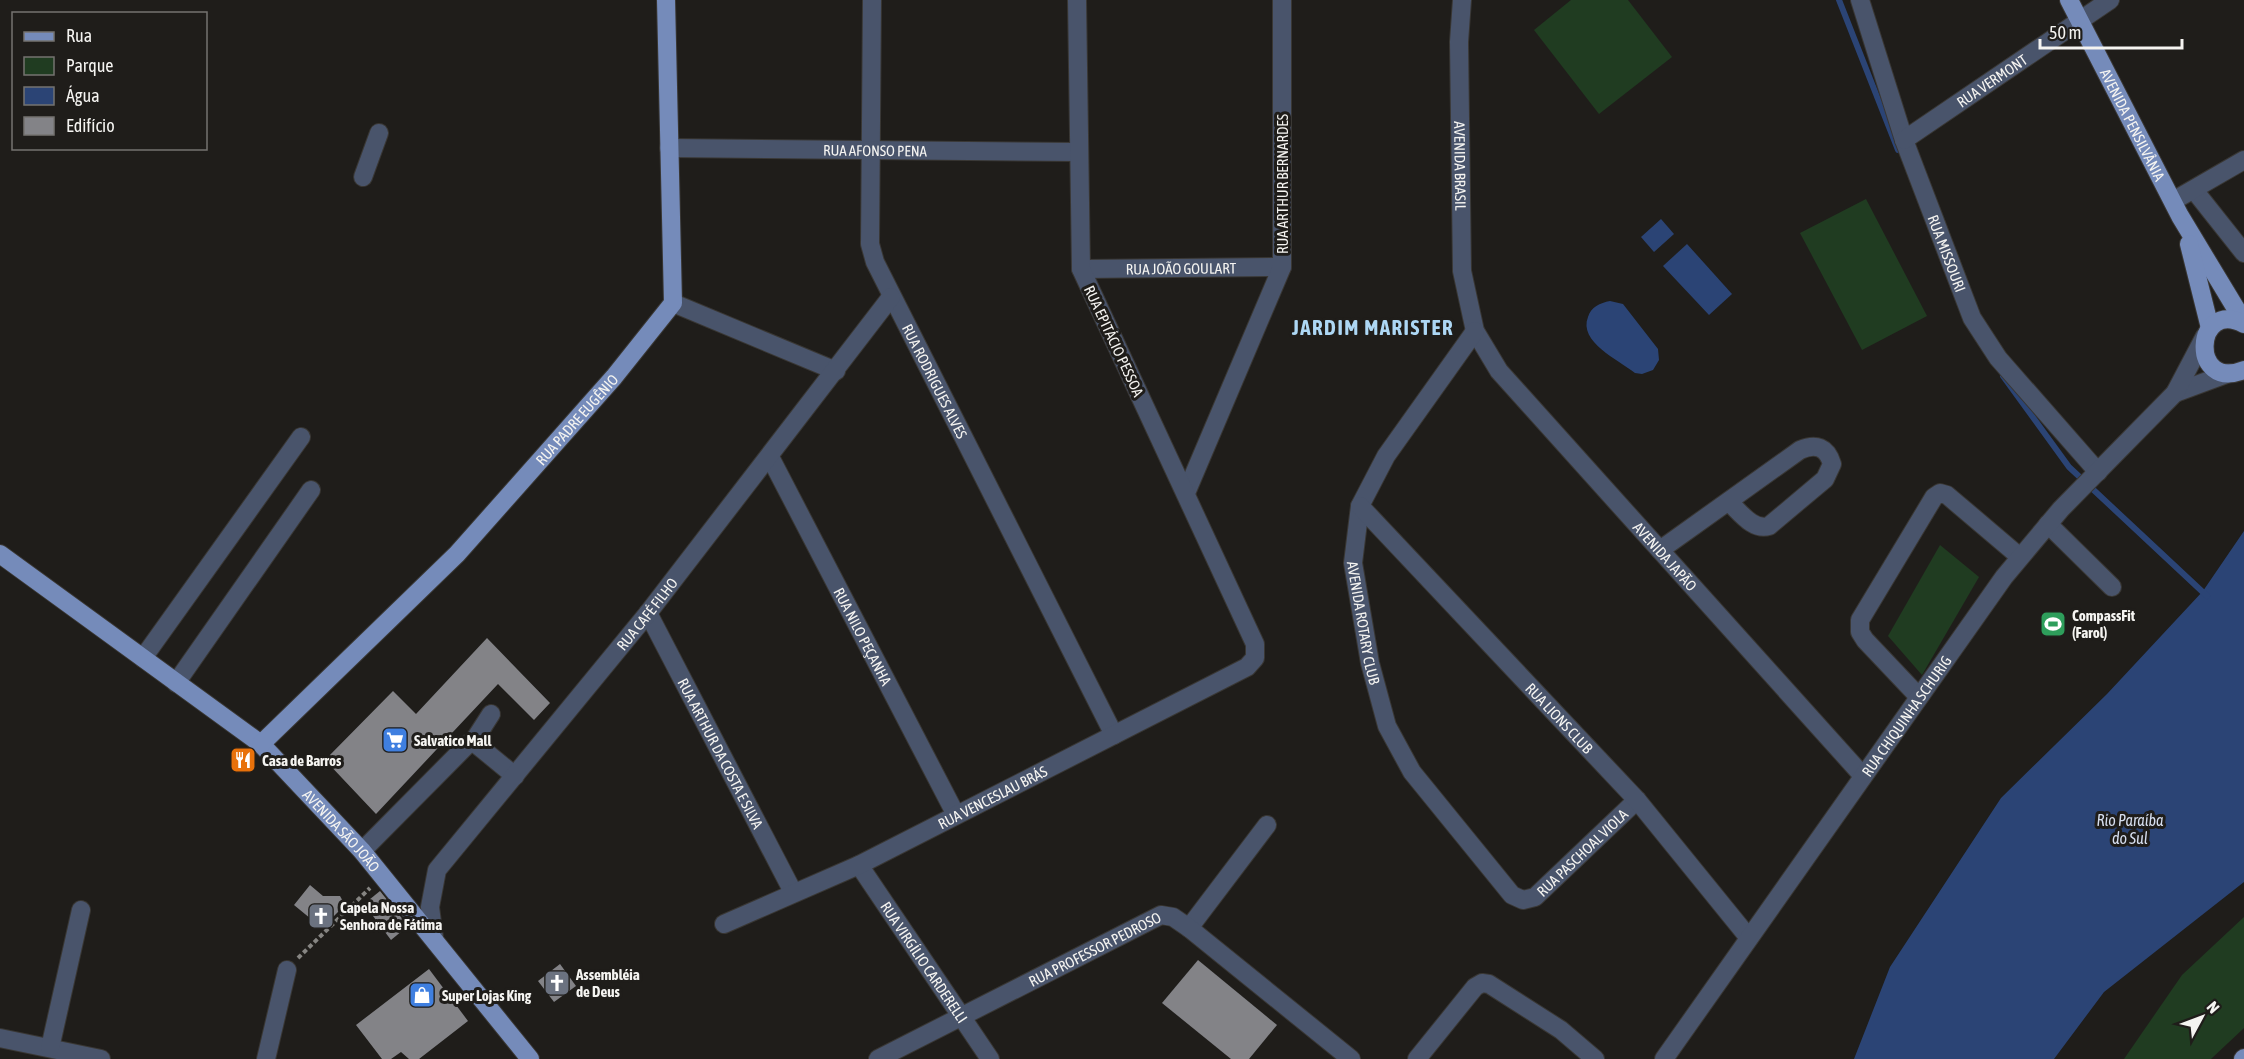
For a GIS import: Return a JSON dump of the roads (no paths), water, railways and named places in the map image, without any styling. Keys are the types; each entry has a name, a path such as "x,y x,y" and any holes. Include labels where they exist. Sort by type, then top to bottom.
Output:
{"main road":[{"path":"666,0 674,303"},
{"name":"AVENIDA PENSILVÂNIA","path":"2069,0 2176,209 2244,323"},
{"name":"AVENIDA PENSILVÂNIA","path":"2176,209 2195,263 2208,332 2204,353 2207,361 2221,372 2240,371"},
{"name":"RUA PADRE EUGÊNIO","path":"261,744 457,554 614,377 674,303"},
{"name":"AVENIDA PENSILVÂNIA","path":"2208,332 2223,320 2244,323"},
{"name":"AVENIDA SÃO JOÃO","path":"0,554 261,744 362,852 530,1059"}],"street":[{"name":"RUA RODRIGUES ALVES","path":"872,0 873,148 870,244 875,262 1114,735"},
{"name":"RUA EPITÁCIO PESSOA","path":"1077,0 1081,269 1255,644 1255,658"},
{"name":"RUA ARTHUR BERNARDES","path":"1186,493 1282,267 1282,0"},
{"name":"AVENIDA BRASIL","path":"1462,0 1460,42 1462,271 1475,332"},
{"name":"RUA MISSOURI","path":"1860,0 1904,140 1982,336 2094,476"},
{"name":"RUA VERMONT","path":"1904,140 2110,0"},
{"path":"363,177 379,133"},
{"name":"RUA AFONSO PENA","path":"669,148 873,148 1079,152"},
{"path":"2176,209 2194,190 2244,160"},
{"path":"2194,190 2244,253"},
{"name":"RUA JOÃO GOULART","path":"1081,269 1282,267"},
{"name":"RUA CAFÉ FILHO","path":"434,938 430,907 437,870 648,613 891,297"},
{"path":"674,303 836,370"},
{"name":"AVENIDA ROTARY CLUB","path":"1475,332 1386,456 1360,506 1353,563 1370,663 1387,726 1412,772 1512,895 1523,900"},
{"name":"AVENIDA JAPÃO","path":"1475,332 1499,371 1863,776"},
{"name":"RUA CHIQUINHA SCHURIG","path":"1664,1059 2020,557 2061,509 2175,393 2208,332"},
{"name":"RUA CHIQUINHA SCHURIG","path":"2175,393 2240,371"},
{"path":"143,658 301,438"},
{"path":"1660,550 1800,450 1815,446 1825,450 1830,456 1832,464 1825,479 1769,526 1762,528 1755,526 1729,502"},
{"name":"RUA NILO PEÇANHA","path":"770,457 956,815"},
{"path":"176,683 311,490"},
{"path":"1919,697 1866,640 1860,632 1860,620 1934,497 1940,493 1947,495 2020,557"},
{"name":"RUA LIONS CLUB","path":"1360,506 1637,800 1749,938"},
{"path":"2048,524 2112,587"},
{"name":"RUA ARTHUR DA COSTA E SILVA","path":"648,613 793,892"},
{"name":"RUA VENCESLAU BRÁS","path":"724,924 859,865 1247,668 1255,658"},
{"path":"362,852 473,742 491,714"},
{"path":"473,742 515,776"},
{"name":"RUA PASCHOAL VIOLA","path":"1523,900 1535,897 1637,800"},
{"path":"1189,928 1267,825"},
{"name":"RUA VIRGÍLIO CARDERELLI","path":"859,865 990,1059"},
{"path":"50,1048 81,909"},
{"name":"RUA PROFESSOR PEDROSO","path":"878,1059 961,1019 1153,917 1173,917 1351,1059"},
{"path":"266,1059 287,970"},
{"path":"1417,1059 1476,987 1482,983 1490,984 1561,1030 1595,1059"},
{"path":"0,1038 101,1059"}],"water":[{"path":"1661,219 1674,234 1654,252 1641,237"},
{"path":"1687,244 1732,294 1709,315 1663,266"},
{"path":"1610,301 1623,304 1658,349 1659,360 1653,370 1642,374 1635,373 1602,349 1589,334 1586,326 1589,314 1596,306"},
{"name":"Rio Paraíba do Sul","path":"2244,531 2244,882 2104,992 2054,1059 1854,1059 1890,967 2001,798 2107,694 2203,591"}],"waterway":[{"path":"1839,0 1898,150"},
{"path":"2003,376 2069,467 2207,596"}],"place":[{"name":"CompassFit (Farol)","path":"2053,624"},
{"name":"Salvatico Mall","path":"395,740"},
{"name":"Casa de Barros","path":"243,760"},
{"name":"Capela Nossa Senhora de Fátima","path":"321,916"},
{"name":"Assembléia de Deus","path":"557,983"},
{"name":"Super Lojas King","path":"422,995"}],"district":[{"name":"JARDIM MARISTER","path":"1373,327"}]}
